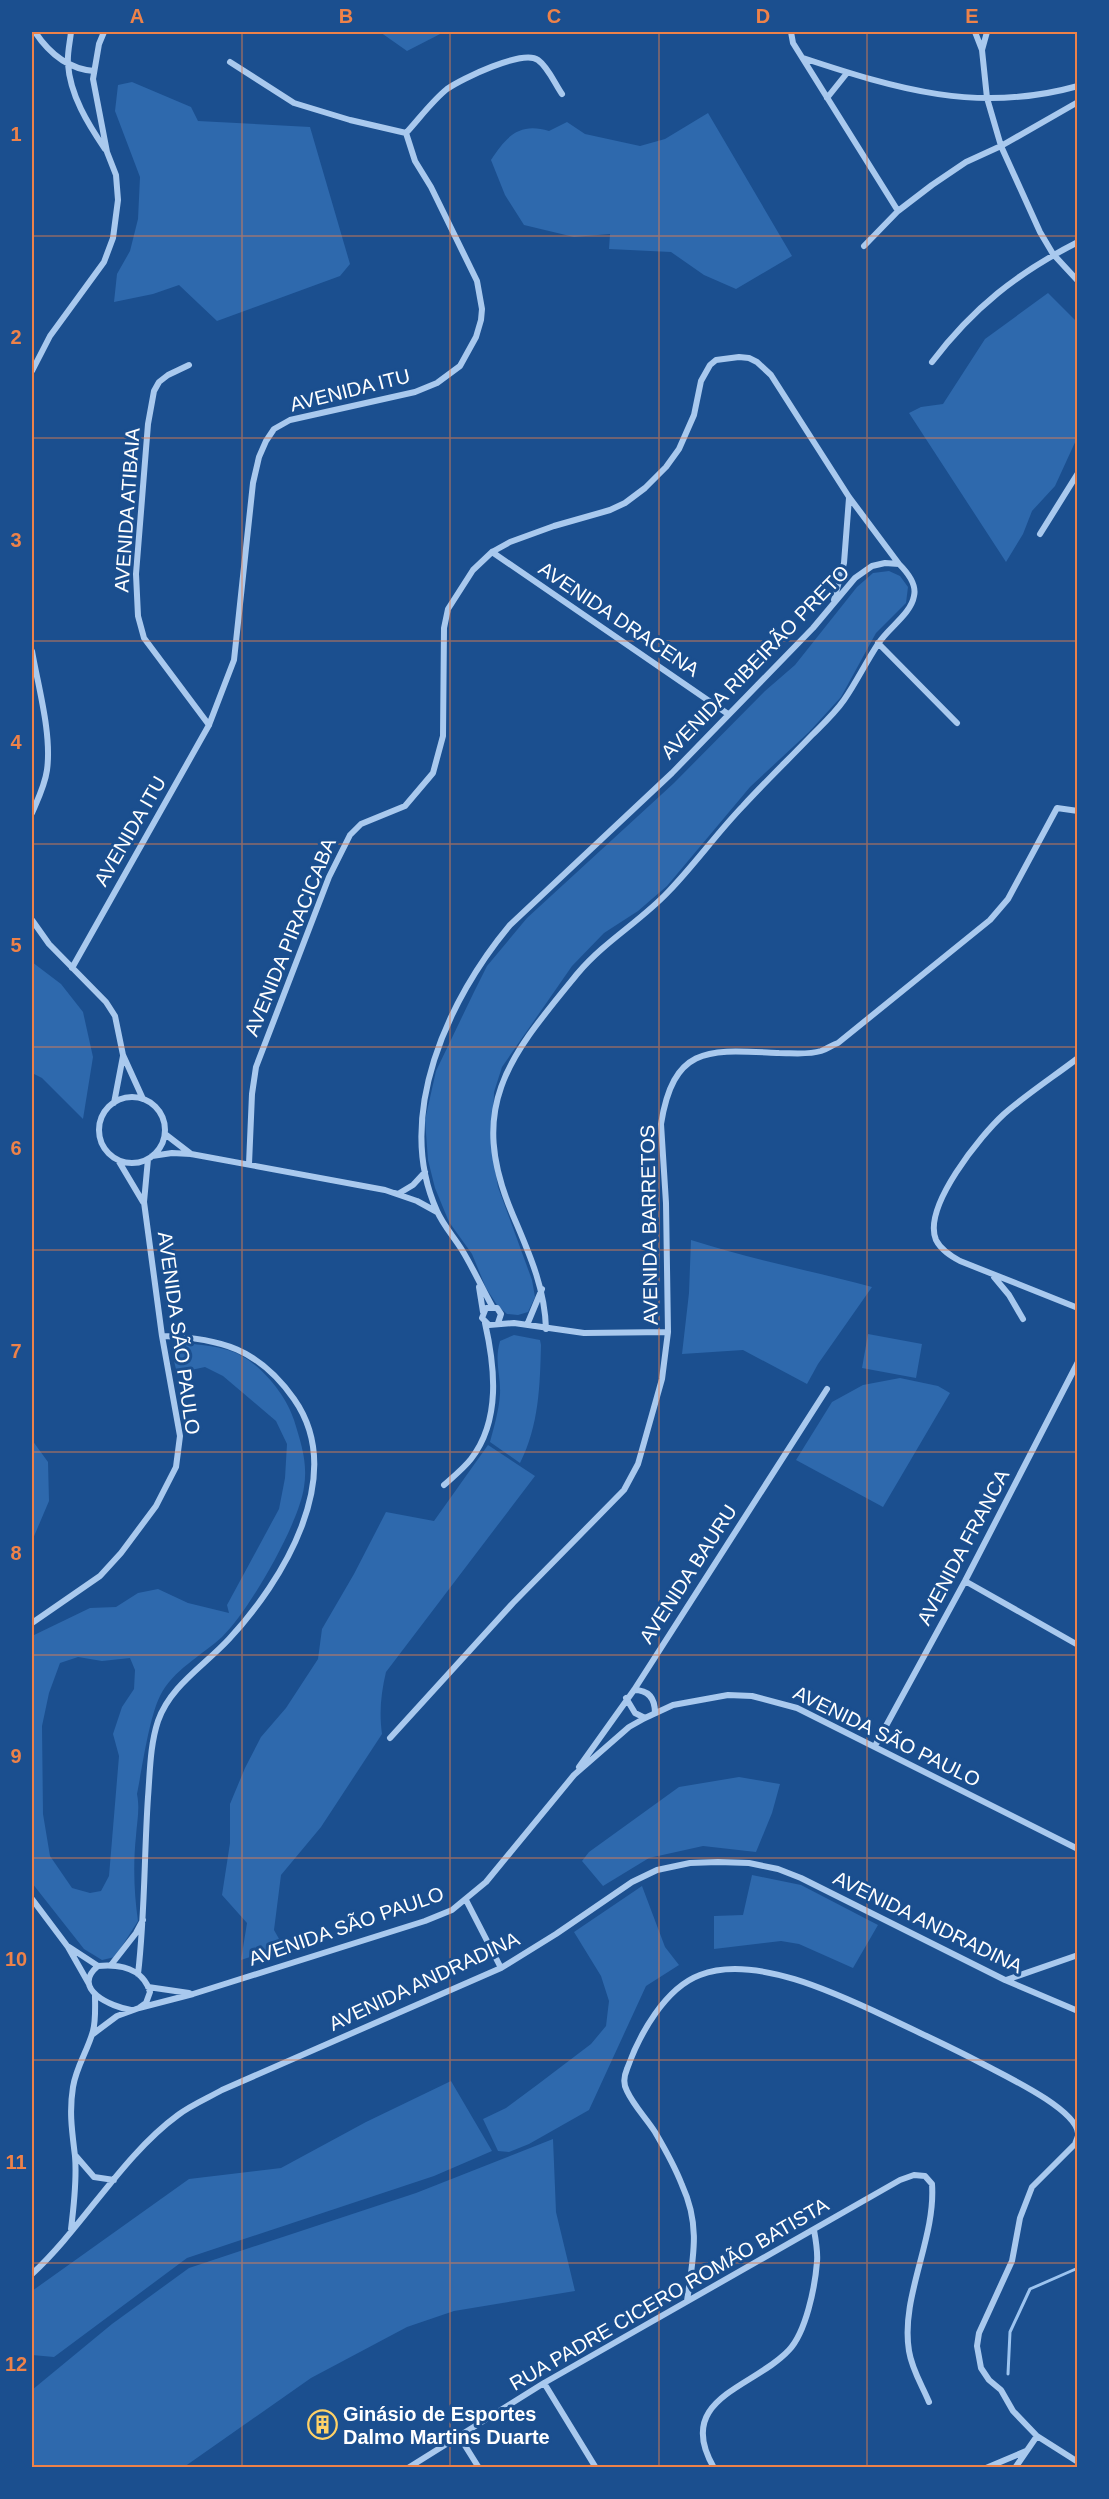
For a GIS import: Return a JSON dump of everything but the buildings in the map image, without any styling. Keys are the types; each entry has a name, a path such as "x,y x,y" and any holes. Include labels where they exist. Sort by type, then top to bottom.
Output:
{"street":[{"path":"35,32 51,52 77,68 94,71"},
{"path":"71,32 68,63 74,93 107,152"},
{"path":"32,371 50,336 104,262 113,238 118,200 116,176 107,152 93,80 104,32"},
{"path":"791,32 793,43 898,211"},
{"path":"975,32 982,50 987,98 1001,146 1040,231 1053,254 1077,281"},
{"path":"982,50 987,32"},
{"path":"230,62 294,103 406,134 447,90 496,65 522,58 530,56 538,60 562,94"},
{"path":"803,58 847,73 932,95 1024,98 1077,86"},
{"path":"827,98 847,73"},
{"path":"864,246 898,211 966,162 1001,146 1077,102"},
{"name":"AVENIDA ITU","path":"72,968 209,725 234,660 253,483 266,441 274,429 290,420 415,392 437,383 460,366 476,337 482,320 477,281 431,187 415,161 406,134"},
{"path":"933,362 955,332 1008,284 1053,254 1077,242"},
{"name":"AVENIDA PIRACICABA","path":"249,1164 252,1094 256,1067 329,877 350,835 361,824 405,806 433,773 443,736 442,646 448,609 473,570 492,552 537,531 610,510 625,503 645,488 666,467 687,434 705,372 710,364 724,358 749,358 758,362 771,375 849,497 899,564"},
{"name":"AVENIDA ATIBAIA","path":"189,365 168,375 159,382 154,391 148,424 136,574 137,599 144,638 209,725"},
{"path":"1040,534 1077,472"},
{"path":"834,603 844,563 849,497"},
{"name":"AVENIDA DRACENA","path":"492,552 728,714"},
{"name":"AVENIDA RIBEIRÃO PRETO","path":"492,1306 437,1213 420,1137 428,1078 450,1022 472,978 510,926 672,773 813,628 855,578 872,566 885,563 899,564"},
{"path":"546,1329 542,1289 504,1192 496,1155 492,1127 496,1097 504,1075 539,1024 600,948 668,893 742,807 837,709 878,643 907,613 913,603 915,593 912,581 899,564"},
{"path":"878,643 957,723"},
{"path":"32,651 46,736 47,769 41,793 32,813"},
{"name":"AVENIDA BARRETOS","path":"390,1738 513,1603 624,1490 638,1464 658,1396 668,1332 666,1203 661,1124 665,1099 678,1073 696,1057 720,1050 805,1054 821,1051 838,1043 990,920 1008,899 1057,808 1077,812"},
{"path":"32,920 50,944 106,1002 115,1016 123,1055 143,1099"},
{"path":"123,1055 114,1102 102,1118 100,1137 110,1154 118,1160 133,1163 164,1154 191,1154 398,1194 413,1185 426,1172"},
{"path":"1077,1058 1003,1115 972,1151 947,1188 939,1205 933,1228 936,1240 945,1252 960,1261 1077,1308"},
{"path":"114,1102 124,1098 143,1099 153,1104 160,1113 165,1134 158,1150 150,1157"},
{"path":"165,1134 191,1154"},
{"name":"AVENIDA SÃO PAULO","path":"32,1623 100,1576 140,1529 171,1479 180,1450 180,1436 162,1336 144,1202 150,1157"},
{"name":"AVENIDA SÃO PAULO","path":"118,1160 144,1202"},
{"path":"385,1190 417,1202 437,1213"},
{"path":"993,1275 1009,1295 1023,1319"},
{"name":"AVENIDA RIBEIRÃO PRETO","path":"478,1281 483,1312"},
{"path":"527,1325 542,1289"},
{"path":"444,1485 471,1459 483,1440 491,1418 493,1387 490,1345 483,1312 492,1306 514,1323"},
{"path":"490,1345 501,1314"},
{"path":"485,1323 514,1323 584,1334 668,1332"},
{"path":"138,1974 145,1917 147,1824 152,1750 157,1723 164,1704 178,1687 230,1638 257,1605 279,1572 308,1509 313,1480 313,1453 309,1432 297,1404 280,1380 264,1365 243,1351 226,1344 194,1337 162,1336"},
{"name":"AVENIDA FRANCA","path":"875,1746 965,1581 1077,1362"},
{"name":"AVENIDA BAURU","path":"574,1775 626,1698 634,1690 827,1389"},
{"path":"965,1581 1077,1645"},
{"path":"634,1690 645,1691 650,1695 655,1706 655,1713"},
{"name":"AVENIDA SÃO PAULO","path":"139,2008 193,1994 425,1921 452,1910 486,1882 574,1775 629,1727 673,1705 700,1699 728,1695 752,1696 797,1708 1077,1849"},
{"path":"626,1698 634,1713 645,1718"},
{"name":"AVENIDA ANDRADINA","path":"32,2274 51,2256 161,2128 179,2113 222,2090 501,1968 632,1882 657,1870 690,1863 718,1862 749,1863 778,1869 801,1878 1005,1980 1077,2011"},
{"path":"32,1899 68,1947 95,1995 93,2034 79,2064 73,2085 70,2129 75,2155 71,2230"},
{"path":"466,1900 501,1968"},
{"path":"111,1965 136,1933 145,1917"},
{"path":"68,1947 98,1966"},
{"path":"1005,1980 1077,1955"},
{"path":"91,1987 89,1980 91,1972 98,1966 111,1965 126,1967 138,1974 150,1992 146,2003 117,2016 93,2034"},
{"path":"687,2301 695,2223 688,2200 655,2132 627,2091 624,2076 635,2050 665,2000 678,1987 698,1975 734,1969 759,1972 837,1994 962,2053 1030,2090 1066,2113 1077,2128 1075,2144 1032,2187 1020,2218 1012,2261 986,2315 978,2339 978,2358 989,2380 1000,2390 1013,2411 1037,2436 1077,2462"},
{"name":"AVENIDA SÃO PAULO","path":"148,1987 193,1994"},
{"path":"95,1995 112,2006 131,2010"},
{"path":"75,2155 94,2177 114,2180"},
{"name":"RUA PADRE CICERO ROMÃO BATISTA","path":"408,2468 544,2383 687,2301 900,2180 920,2175 929,2179 933,2196 908,2329 909,2352 916,2376 929,2402"},
{"path":"714,2468 705,2452 701,2438 710,2409 720,2399 776,2362 791,2349 801,2334 818,2262 814,2230"},
{"path":"544,2383 596,2468"},
{"path":"459,2436 479,2468"},
{"path":"1015,2468 1037,2436"},
{"path":"986,2468 1026,2451"}],"shaded area":[{"path":"380,32 444,32 407,51"},
{"path":"132,82 191,107 198,121 310,127 350,264 340,276 217,321 179,285 153,294 114,302 117,274 130,251 138,219 140,177 115,111 118,85"},
{"path":"708,113 792,256 736,289 704,275 671,252 609,249 610,234 574,237 524,225 505,195 491,160 508,138 529,128 549,131 567,122 585,134 640,146 665,139"},
{"path":"1048,293 1077,322 1077,438 1055,486 1032,511 1023,534 1006,562 909,413 921,407 943,404 985,339"},
{"path":"889,571 900,576 908,587 906,603 876,633 841,697 809,732 750,787 667,886 638,911 604,933 572,966 502,1067 494,1092 492,1150 498,1187 532,1280 535,1297 528,1312 518,1315 507,1314 497,1305 486,1288 472,1254 449,1222 435,1188 428,1160 425,1120 436,1071 487,966 527,918 674,783 765,691 795,665 857,587 873,573"},
{"path":"32,962 61,984 83,1012 93,1057 83,1119 42,1078 32,1073"},
{"path":"691,1240 872,1287 818,1364 807,1384 743,1350 682,1354 689,1293"},
{"path":"868,1334 922,1344 916,1378 862,1368"},
{"path":"514,1335 540,1340 541,1345 535,1420 520,1463 490,1442 499,1400 500,1341"},
{"path":"187,1343 239,1354 259,1368 277,1388 290,1409 301,1445 304,1461 304,1487 283,1544 246,1608 222,1637 172,1678 160,1696 149,1730 137,1794 134,1868 138,1921 115,1957 102,1960 84,1949 32,1883 32,1636 90,1608 116,1607 138,1593 158,1589 188,1603 229,1613 227,1605 279,1509 285,1478 287,1444 276,1421 223,1376 205,1367 177,1373 174,1361 179,1347","holes":["78,1657 102,1661 130,1658 135,1670 134,1689 122,1707 113,1734 119,1756 109,1876 101,1891 90,1893 72,1888 50,1856 43,1814 42,1726 49,1693 60,1663"]},
{"path":"900,1378 938,1386 950,1393 883,1507 796,1460 832,1402 863,1385"},
{"path":"32,1440 48,1462 49,1501 32,1541"},
{"path":"488,1445 535,1476 386,1672 381,1703 382,1734 321,1827 281,1875 274,1930 283,1946 241,1960 247,1923 222,1895 230,1843 230,1804 245,1768 261,1737 286,1708 318,1659 322,1629 386,1512 434,1521"},
{"path":"739,1777 780,1784 772,1813 756,1852 703,1846 649,1858 603,1886 582,1861 589,1852 679,1787"},
{"path":"752,1875 801,1885 878,1925 853,1968 799,1944 781,1941 714,1949 714,1916 743,1915"},
{"path":"642,1886 665,1947 679,1965 646,1986 589,2110 529,2144 509,2152 498,2151 483,2119 506,2108 537,2085 591,2044 606,2026 609,2001 601,1976 574,1932"},
{"path":"451,2081 492,2151 434,2176 187,2258 54,2357 32,2355 32,2291 189,2179 281,2168 366,2122"},
{"path":"553,2139 556,2212 575,2291 454,2311 407,2327 311,2378 184,2467 32,2467 32,2390 112,2324 189,2268 416,2193"}],"waterway":[{"path":"1008,2374 1010,2332 1030,2289 1078,2268"}],"place":[{"name":"Ginásio de Esportes Dalmo Martins Duarte","path":"322,2425"}]}
